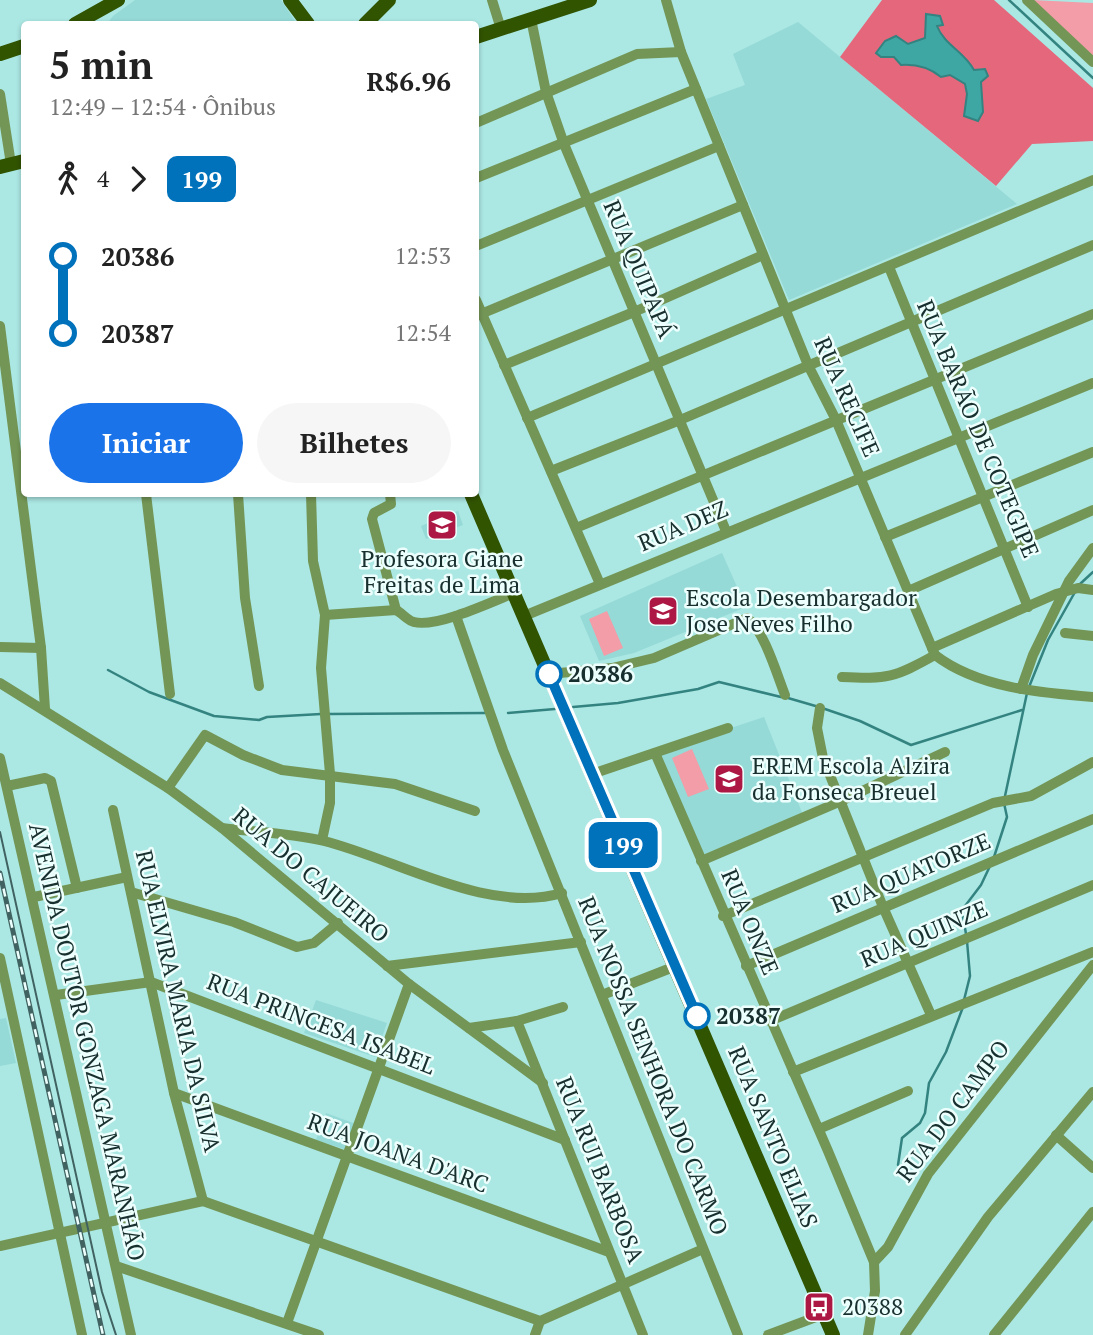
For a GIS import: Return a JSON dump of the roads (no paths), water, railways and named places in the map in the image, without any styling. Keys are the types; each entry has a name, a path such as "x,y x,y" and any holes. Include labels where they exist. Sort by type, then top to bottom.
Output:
{"main road":[{"path":"80,21 118,0"},
{"path":"290,0 306,21"},
{"path":"368,21 389,0"},
{"path":"479,36 590,0"},
{"path":"0,54 21,47"},
{"name":"RUA SANTO ELIAS","path":"472,497 833,1335"}],"street":[{"path":"492,0 501,29"},
{"name":"RUA RECIFE","path":"666,0 695,89 785,309 808,365 836,420 933,652"},
{"path":"1027,0 1093,62"},
{"name":"RUA QUIPAPÁ","path":"531,19 546,92 564,144 726,530"},
{"path":"479,122 637,54 681,52"},
{"path":"479,177 695,89"},
{"path":"0,94 12,164"},
{"path":"479,245 719,146"},
{"path":"527,418 1093,180"},
{"path":"600,583 479,314 743,205"},
{"path":"551,471 680,420 1093,245"},
{"path":"504,365 763,255"},
{"name":"RUA BARÃO DE COTEGIPE","path":"889,267 909,323 985,496 1028,607"},
{"path":"576,528 1093,314"},
{"path":"0,326 21,491"},
{"name":"RUA DEZ","path":"524,616 726,530 1093,383"},
{"path":"885,537 1093,452"},
{"path":"22,497 41,648 45,709"},
{"path":"146,497 170,694"},
{"path":"238,497 245,598 259,687"},
{"path":"311,497 313,561 324,615 321,668 330,774 330,803 322,840"},
{"path":"390,497 391,504 374,513 372,519 396,610"},
{"path":"908,591 1007,550 1093,510"},
{"path":"1026,691 1033,656 1071,590 1076,569 1093,548"},
{"path":"842,677 864,680 896,676 933,652 1028,607 1071,590 1093,590"},
{"path":"324,615 396,610 413,622 456,616 514,593"},
{"name":"RUA NOSSA SENHORA DO CARMO","path":"456,616 503,750 738,1335"},
{"path":"549,674 612,668 654,659 744,617 753,622 785,695"},
{"path":"1065,633 1093,636"},
{"path":"0,647 41,648"},
{"path":"933,652 950,665 1026,691 1093,697"},
{"name":"RUA DO CAJUEIRO","path":"0,683 168,788 222,828 409,984 543,1083"},
{"path":"820,708 818,738 839,802 931,1015"},
{"path":"593,775 728,728"},
{"path":"168,788 205,735 261,763 282,769 395,784 475,811"},
{"path":"701,861 839,802 945,752"},
{"name":"RUA ONZE","path":"655,753 874,1262"},
{"name":"AVENIDA DOUTOR GONZAGA MARANHÃO","path":"0,758 34,897 131,1335"},
{"path":"723,916 862,855 993,803 1044,790 1093,762"},
{"path":"7,786 45,778 51,781 77,887"},
{"name":"RUA ELVIRA MARIA DA SILVA","path":"113,810 174,1093 203,1201"},
{"name":"RUA QUATORZE","path":"746,966 1093,819"},
{"path":"222,828 322,840 433,878 511,898 541,899 562,892"},
{"path":"34,897 127,877"},
{"name":"RUA QUINZE","path":"770,1021 1093,885"},
{"path":"131,892 234,922 297,947 314,943 338,923"},
{"path":"387,966 581,942"},
{"path":"793,1072 1093,952"},
{"path":"0,958 6,1009 82,1335"},
{"name":"RUA DO CAMPO","path":"874,1262 888,1247 928,1174 1093,965"},
{"path":"602,995 676,966"},
{"name":"RUA PRINCESA ISABEL","path":"56,995 151,982 565,1140"},
{"path":"289,1328 316,1240 409,984"},
{"path":"469,1028 517,1021 564,1007"},
{"name":"RUA RUI BARBOSA","path":"517,1021 643,1335"},
{"path":"819,1129 908,1091"},
{"path":"905,1335 960,1252 1093,1092"},
{"name":"RUA JOANA D'ARC","path":"174,1093 609,1252"},
{"path":"1056,1135 1093,1168"},
{"path":"0,1246 203,1201 540,1321 703,1249"},
{"path":"994,1335 1093,1212"},
{"path":"868,1335 875,1290 874,1262"},
{"path":"116,1266 289,1328 319,1335"},
{"path":"768,1335 824,1314"},
{"path":"535,1335 540,1321"}],"waterway":[{"path":"1009,0 1093,78"},
{"path":"1080,584 1093,572"},
{"path":"1029,687 1048,640 1075,592"},
{"path":"108,670 149,692 214,716 259,720 267,717 321,714"},
{"path":"573,707 618,703 698,689 719,682 781,697"},
{"path":"1005,796 1027,693"},
{"path":"788,698 819,707"},
{"path":"508,713 555,709"},
{"path":"825,709 860,721 911,745 1022,710"},
{"path":"328,714 485,713"},
{"path":"994,857 1007,817 1004,803"},
{"path":"966,934 962,910 981,885 990,866"},
{"path":"964,1000 970,976 967,941"},
{"path":"898,1165 902,1138 920,1123 925,1113 929,1083 946,1052 963,1007"}],"tram line":[{"path":"0,832 102,1292 116,1335"}],"railway":[{"path":"0,873 103,1335"}],"place":[{"name":"Profesora Giane Freitas de Lima","path":"442,525"},
{"name":"Escola Desembargador Jose Neves Filho","path":"663,611"},
{"name":"20386","path":"549,674"},
{"name":"EREM Escola Alzira da Fonseca Breuel","path":"729,779"},
{"name":"20387","path":"697,1016"},
{"name":"20388","path":"819,1307"}]}
